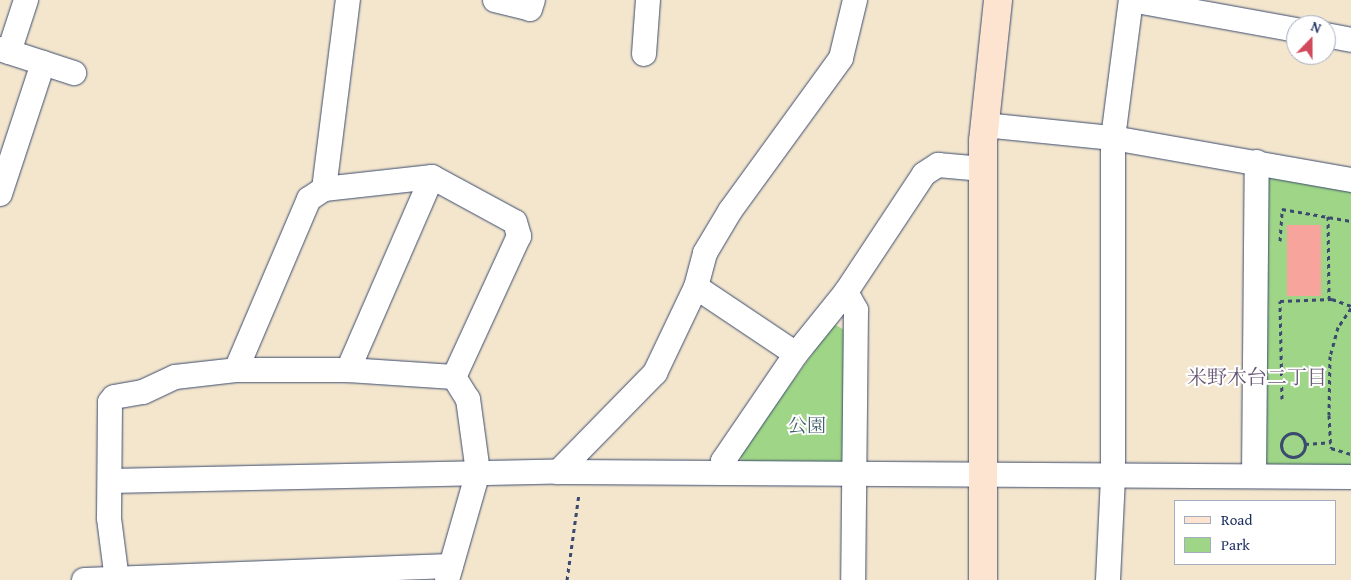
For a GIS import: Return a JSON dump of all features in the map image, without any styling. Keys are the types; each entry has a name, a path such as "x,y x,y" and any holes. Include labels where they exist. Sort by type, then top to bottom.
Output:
{"street":[{"path":"26,0 4,51 74,73"},
{"path":"324,188 348,0"},
{"path":"495,0 530,9 533,0"},
{"path":"644,54 648,0"},
{"path":"558,472 655,373 696,287 705,253 730,211 841,58 855,0"},
{"path":"983,580 984,125 998,0"},
{"path":"1108,580 1113,476 1113,138 1131,0 1286,28"},
{"path":"1336,37 1351,40"},
{"path":"0,194 43,63"},
{"path":"984,125 1113,138 1351,180"},
{"path":"1254,476 1257,162"},
{"path":"722,473 723,461 796,354 846,292 928,168 983,169"},
{"path":"348,370 432,177"},
{"path":"236,370 309,199 324,188 432,177 515,222 519,236 454,378"},
{"path":"696,287 796,354"},
{"path":"846,292 856,310 857,475 853,580"},
{"path":"116,578 110,481 110,402 114,397 143,392 175,377 236,370 348,370 454,378"},
{"path":"84,580 449,573 478,472 468,399 454,378"},
{"path":"110,481 582,471 857,475 984,474 1351,477"}],"path":[{"path":"1280,244 1282,209 1351,221"},
{"path":"1328,216 1329,299"},
{"path":"1282,399 1280,301 1329,299 1351,307 1338,327 1330,356 1330,448 1351,454"},
{"path":"1305,444 1302,453 1293,457 1281,447 1284,437 1294,433 1305,444 1331,442"},
{"path":"567,580 582,471"}],"green space":[{"path":"1272,175 1351,189 1351,468 1271,467 1263,460 1264,182"},
{"name":"公園","path":"834,324 846,331 845,457 839,466 742,462 740,454"}],"building":[{"path":"1287,225 1321,225 1321,296 1287,296"}],"district":[{"name":"米野木台二丁目","path":"1257,376"}]}
